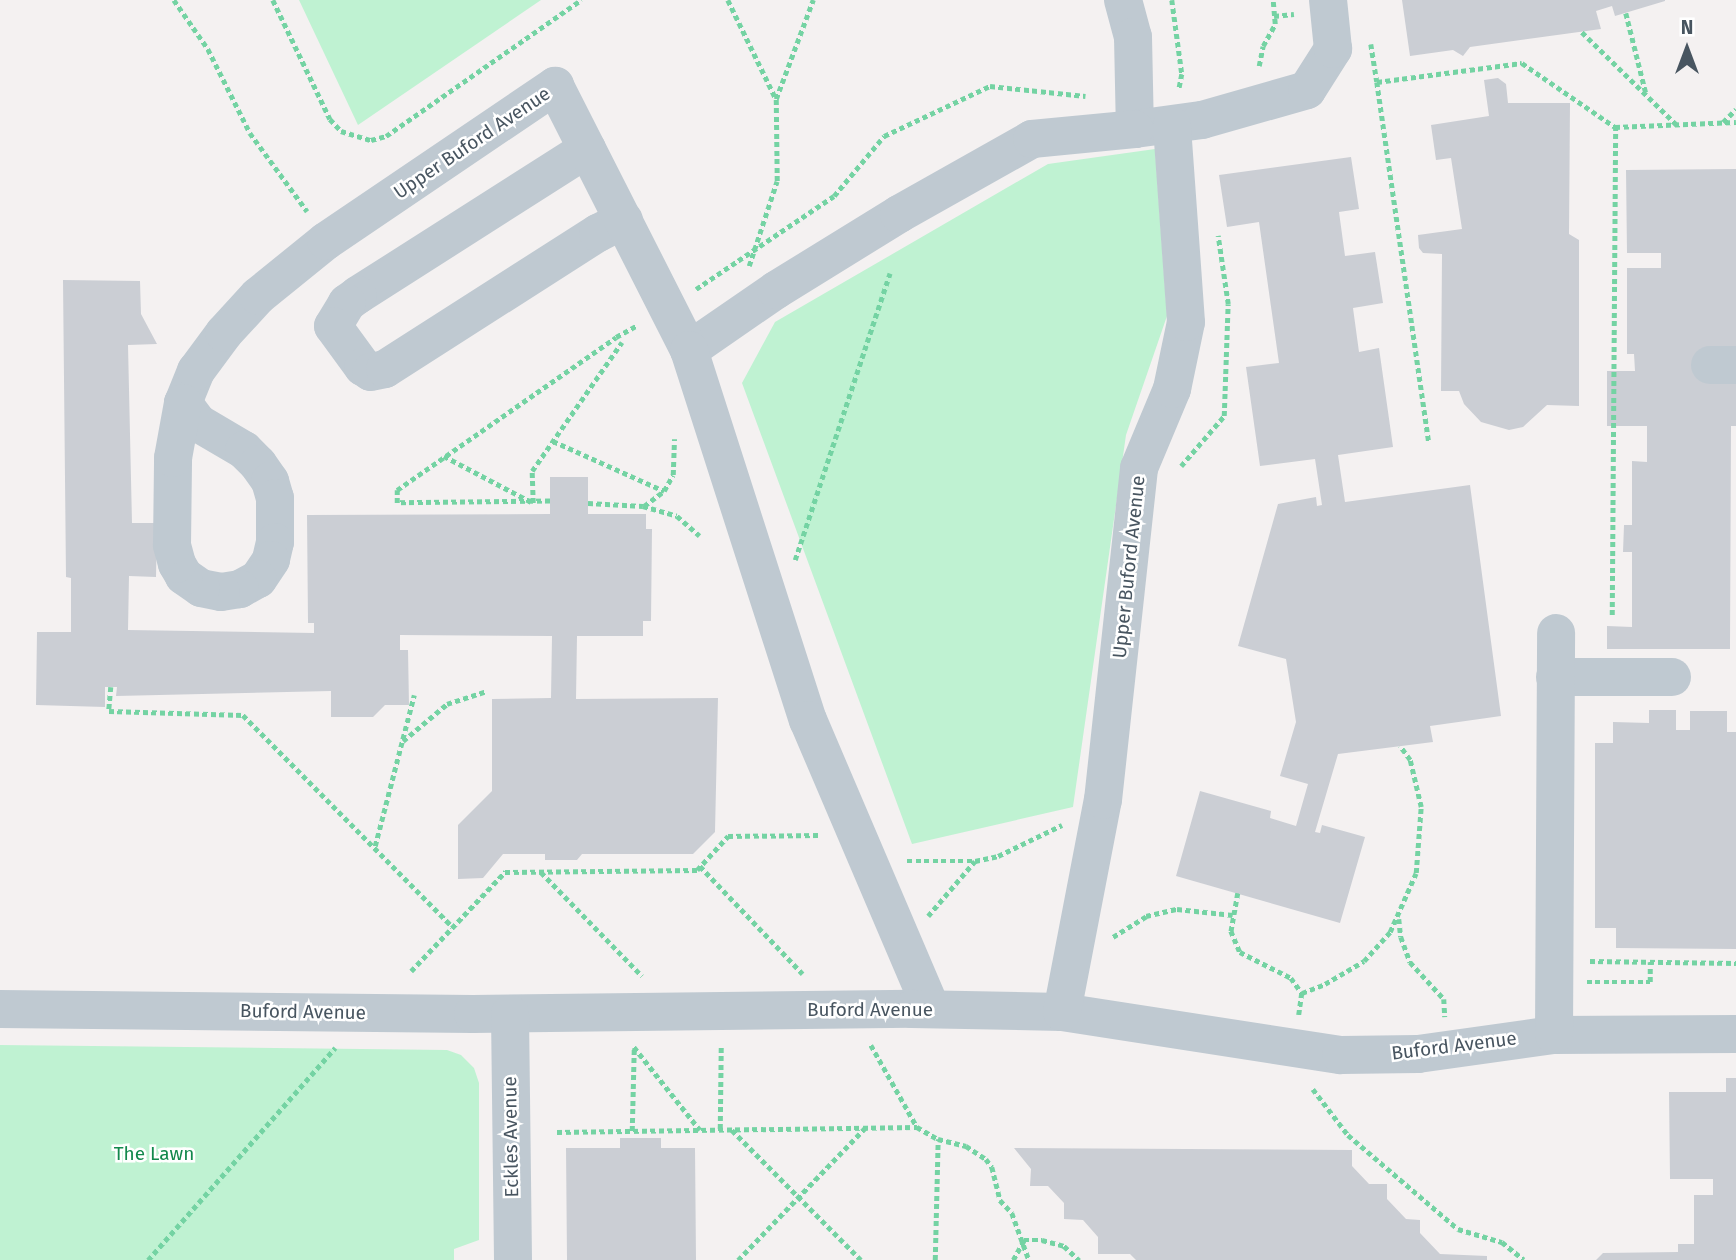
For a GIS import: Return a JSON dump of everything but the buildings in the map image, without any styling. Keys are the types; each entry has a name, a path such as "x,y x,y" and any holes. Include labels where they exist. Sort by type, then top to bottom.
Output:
{"street":[{"name":"Upper Buford Avenue","path":"1062,1012 1102,800 1139,468 1172,389 1186,322 1154,127 1123,0"},
{"path":"689,349 899,214 1032,139 1202,120 1307,90 1333,48 1328,0"},
{"name":"Upper Buford Avenue","path":"183,403 196,371 224,333 258,296 326,242 555,86 689,349 808,720 931,1009"},
{"path":"587,149 358,295 347,303 333,326 363,368 371,372 385,369 598,233 624,220"},
{"path":"1554,1035 1556,633"},
{"path":"1555,677 1672,677"},
{"name":"Buford Avenue","path":"0,1009 510,1014 931,1009 1062,1012 1341,1055 1418,1054 1554,1035 1736,1034"},
{"name":"Eckles Avenue","path":"510,1014 513,1260"}],"path":[{"path":"174,0 208,48 250,133 326,242"},
{"path":"273,0 330,119 341,131 371,140 386,136 581,0"},
{"path":"728,0 776,99"},
{"path":"739,316 740,298 752,251 777,181 776,99 813,0"},
{"path":"1154,127 1182,74 1172,0"},
{"path":"1258,72 1263,46 1275,24 1273,0"},
{"path":"1626,13 1646,94"},
{"path":"1582,32 1678,125"},
{"path":"1371,43 1429,441"},
{"path":"1377,82 1522,63 1615,127 1736,122"},
{"path":"550,501 397,503 397,490 616,337 669,308 834,196 884,136 990,86 1088,96"},
{"path":"1723,123 1736,109"},
{"path":"1612,615 1615,127"},
{"path":"1177,471 1224,416 1228,304 1217,225"},
{"path":"795,561 890,274"},
{"path":"533,503 532,471 622,342"},
{"path":"643,506 664,491 673,475 674,439"},
{"path":"554,441 664,491"},
{"path":"444,456 533,503"},
{"path":"588,503 643,506 677,516 700,537"},
{"path":"111,687 109,711 243,715 453,927"},
{"path":"402,742 447,704 485,692"},
{"path":"375,847 414,695"},
{"path":"1302,993 1325,984 1364,961 1390,932 1416,873 1422,807 1410,760 1400,746"},
{"path":"902,861 975,861 998,856 1041,836 1102,800"},
{"path":"411,971 505,872 696,870 728,836 829,835"},
{"path":"928,916 975,861"},
{"path":"700,866 808,980"},
{"path":"540,871 645,979"},
{"path":"1238,893 1231,931 1240,952 1291,978 1302,993 1298,1020"},
{"path":"1103,945 1146,916 1177,909 1233,915"},
{"path":"1398,916 1401,937 1410,962 1444,999 1445,1018"},
{"path":"1586,961 1736,963"},
{"path":"1575,981 1650,982 1650,962"},
{"path":"869,1041 918,1126 938,1139 966,1146 986,1159 992,1167 1000,1200 1012,1213 1024,1240 1029,1260"},
{"path":"720,1129 721,1042"},
{"path":"148,1260 337,1046"},
{"path":"632,1131 634,1047 700,1130"},
{"path":"1314,1089 1348,1135 1458,1229 1502,1242 1524,1260"},
{"path":"557,1132 918,1126"},
{"path":"738,1260 865,1128"},
{"path":"731,1129 861,1260"},
{"path":"934,1260 938,1139"},
{"path":"1013,1260 1024,1240"},
{"path":"1024,1240 1042,1240 1064,1246 1079,1260"}],"green space":[{"path":"299,0 541,0 358,125"},
{"path":"1155,149 1167,316 1126,435 1073,807 912,844 742,383 775,322 1048,164"},
{"name":"The Lawn","path":"0,1045 447,1050 461,1055 474,1068 479,1083 479,1240 454,1249 454,1260 0,1260"}]}
